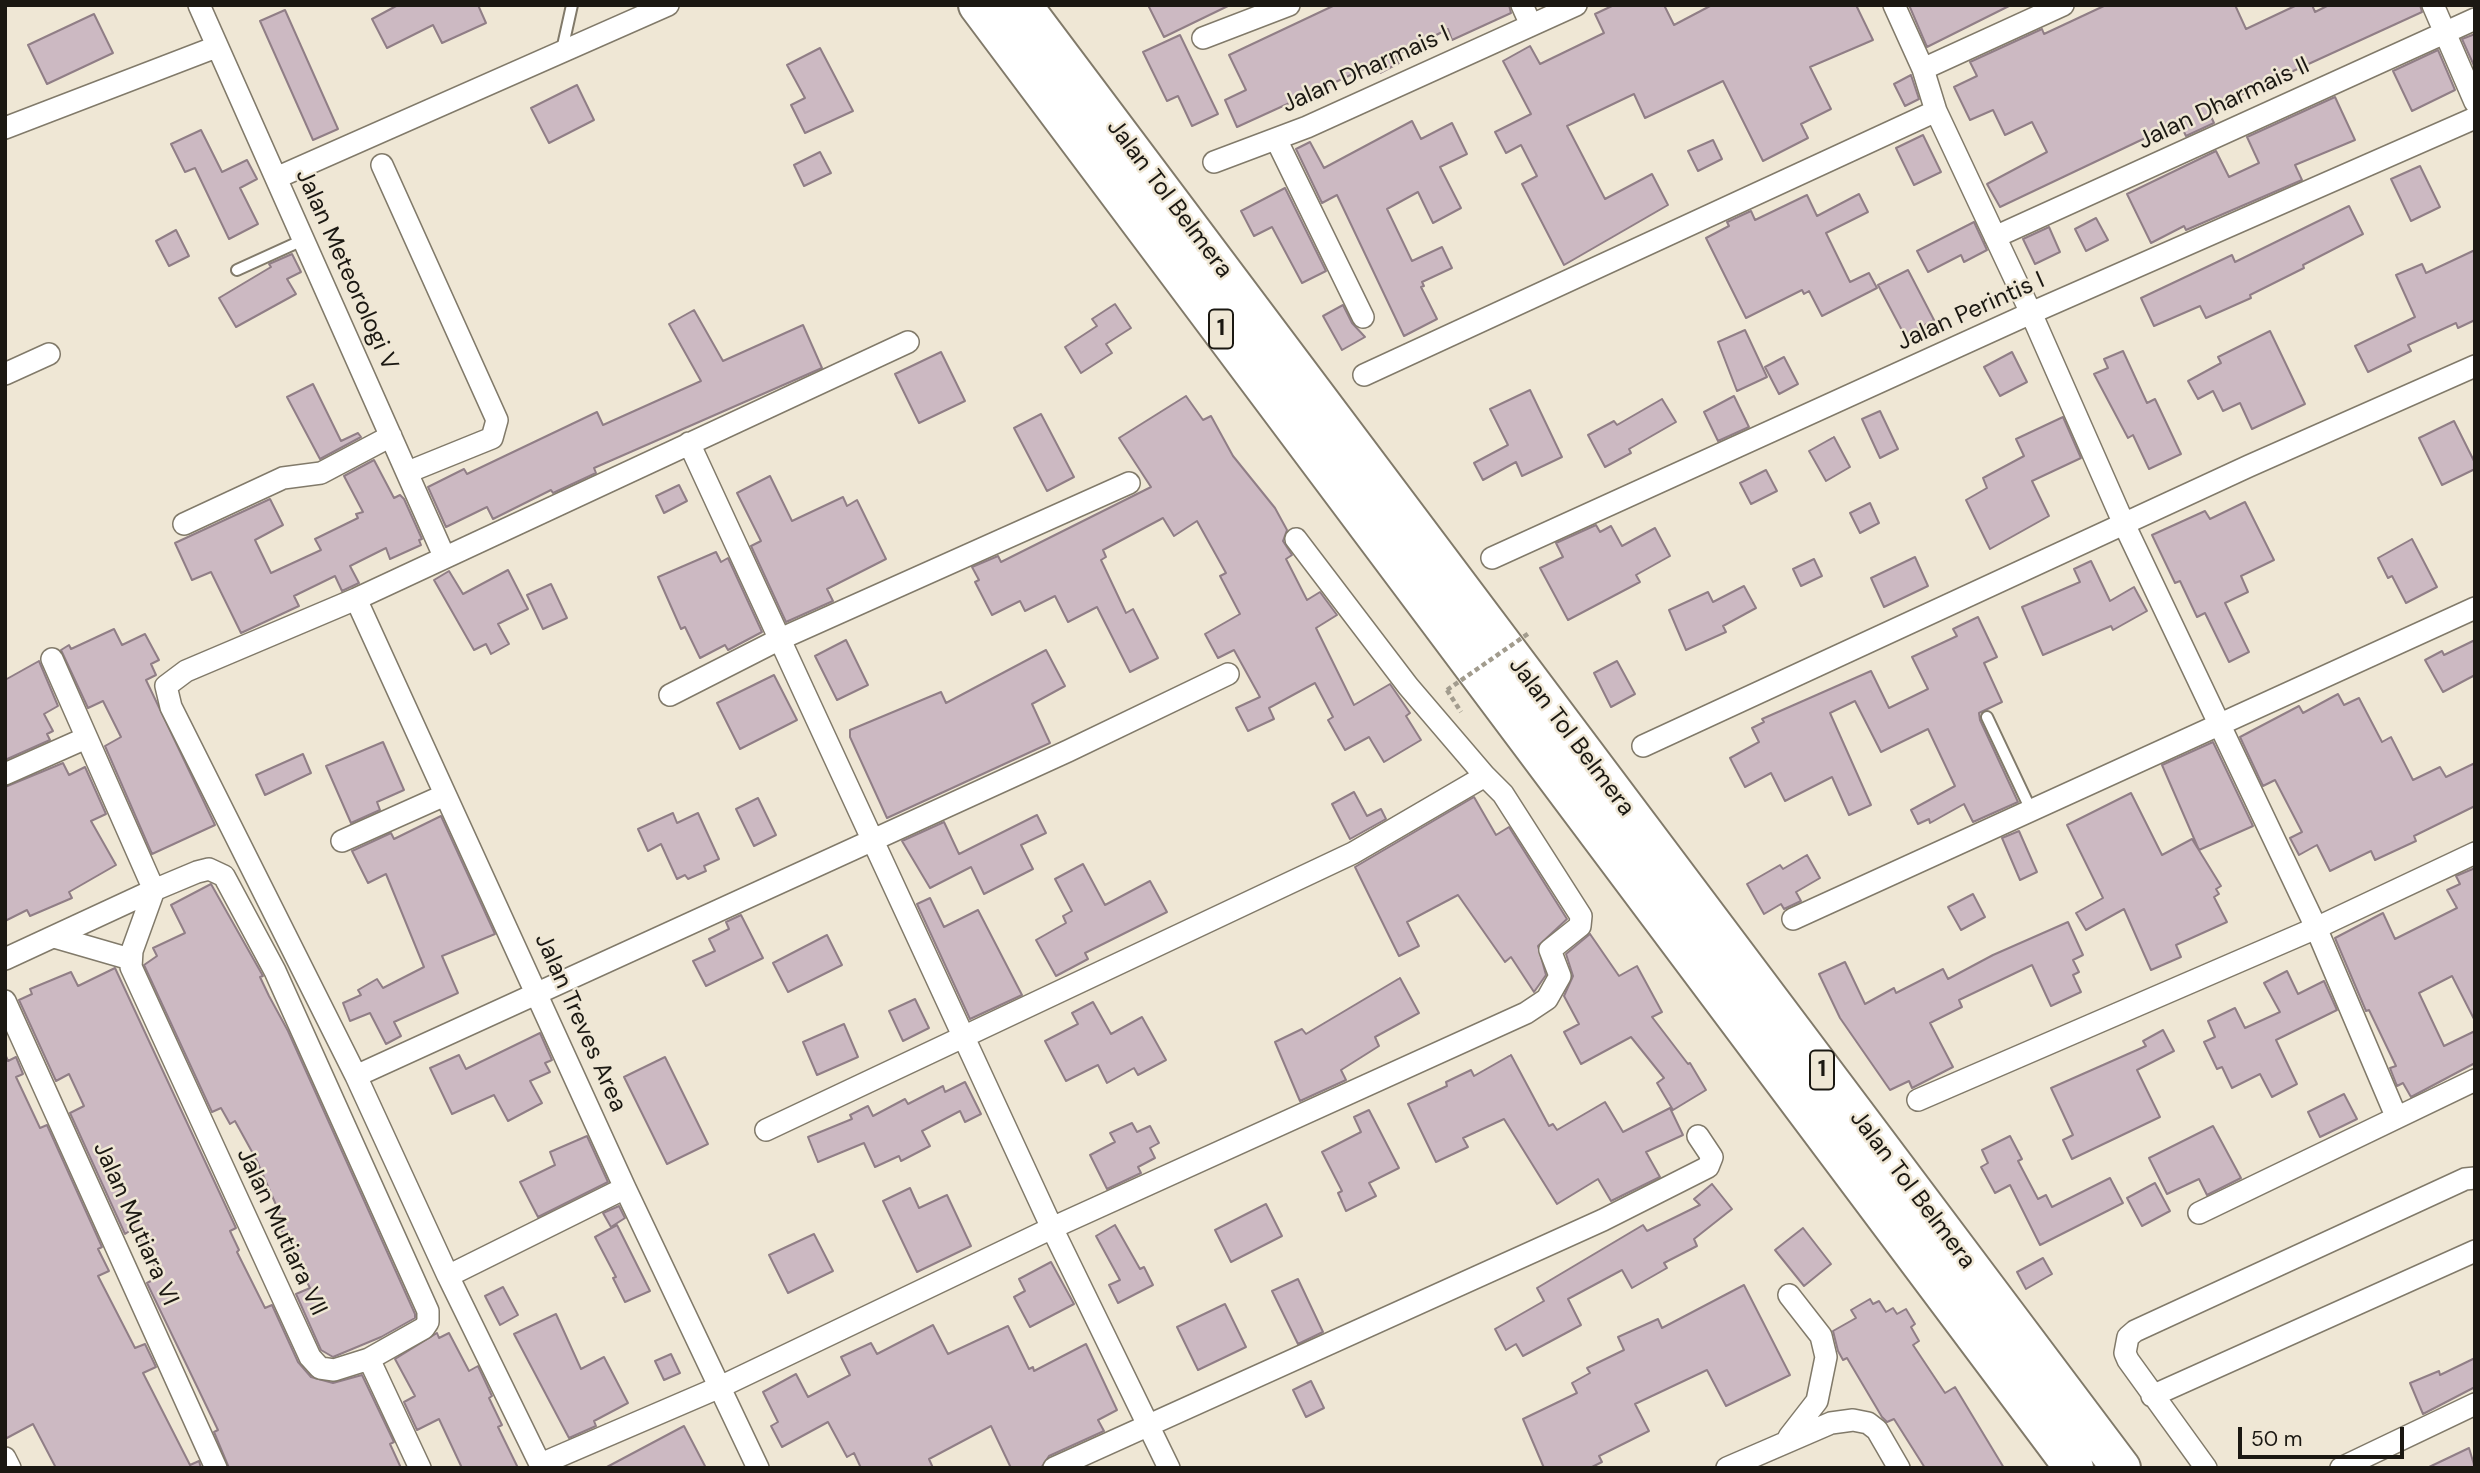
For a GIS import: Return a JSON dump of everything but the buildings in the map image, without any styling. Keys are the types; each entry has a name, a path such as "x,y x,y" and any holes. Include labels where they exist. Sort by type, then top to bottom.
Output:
{"highway":[{"name":"Jalan Tol Belmera","path":"978,5 2074,1468"},
{"name":"Jalan Tol Belmera","path":"1022,5 2120,1468"}],"street":[{"name":"Jalan Meteorologi V","path":"199,5 444,556"},
{"path":"276,178 668,5"},
{"path":"1203,38 1289,5"},
{"path":"1522,5 1531,25"},
{"name":"Jalan Dharmais I","path":"1214,162 1276,139 1576,5"},
{"path":"1894,5 1923,69 1936,111 2031,313 2124,524 2316,928 2396,1116"},
{"path":"1923,69 2063,5"},
{"path":"2433,5 2475,102"},
{"name":"Jalan Dharmais II","path":"1995,237 2475,19"},
{"path":"5,128 216,47"},
{"path":"1364,375 1936,111"},
{"name":"Jalan Perintis I","path":"1492,558 2031,313 2475,118"},
{"path":"1276,139 1363,317"},
{"path":"382,165 497,420 492,438 408,472"},
{"path":"908,342 356,599 186,671 166,686 171,707 356,1076 448,1276 542,1466 720,1387 1052,1228 1513,1018 1547,999 1560,976 1550,950 1580,926 1581,916 1503,794 1408,686 1296,540"},
{"path":"5,374 49,354"},
{"path":"1643,746 2124,524 2475,366"},
{"path":"184,524 283,478 321,473 391,436"},
{"path":"689,443 1052,1228 1169,1468"},
{"path":"670,695 778,640 1129,484"},
{"name":"Jalan Treves Area","path":"356,599 625,1188 758,1468"},
{"path":"1793,919 2475,608"},
{"path":"52,659 154,890 130,958 54,937"},
{"path":"356,1076 1068,751 1228,674"},
{"path":"5,774 86,738"},
{"path":"766,1130 1353,853 1485,776"},
{"path":"342,841 445,794"},
{"path":"1918,1100 2316,928 2475,853"},
{"name":"Jalan Mutiara VII","path":"130,958 131,967 310,1357 320,1368 334,1370 369,1359 424,1328 428,1322 428,1311 275,971 220,873 209,869 197,872 154,890"},
{"path":"5,959 154,890"},
{"name":"Jalan Mutiara VI","path":"5,1001 216,1468"},
{"path":"2199,1213 2475,1080"},
{"path":"1054,1468 1604,1220 1708,1167 1712,1157 1698,1136"},
{"path":"2206,1468 2152,1396 2125,1353 2125,1344 2135,1331 2465,1179 2475,1178"},
{"path":"448,1276 625,1188"},
{"path":"2152,1396 2475,1251"},
{"path":"1785,1441 1818,1401 1826,1357 1821,1336 1789,1295"},
{"path":"369,1359 419,1468"},
{"path":"2341,1468 2475,1404"},
{"path":"1727,1468 1831,1423 1853,1420 1868,1423 1877,1430 1899,1468"},
{"path":"5,1458 10,1468"}],"lane":[{"path":"561,52 568,33 572,5"},
{"path":"237,270 303,240"},
{"path":"1987,717 2031,810"}],"path":[{"path":"1447,690 1529,633"}]}
